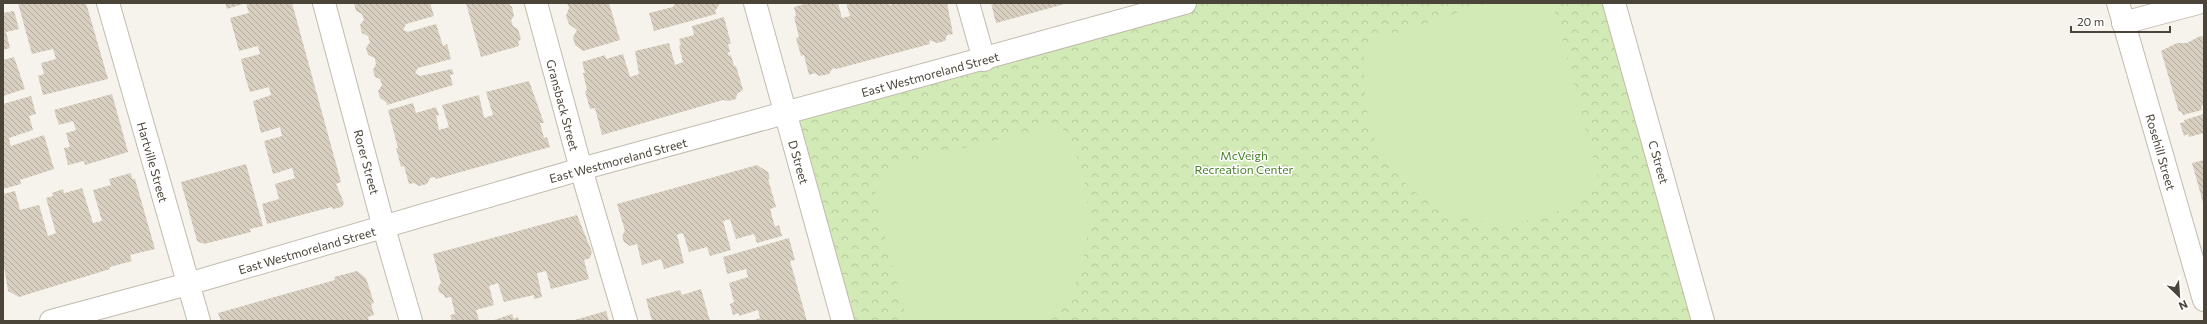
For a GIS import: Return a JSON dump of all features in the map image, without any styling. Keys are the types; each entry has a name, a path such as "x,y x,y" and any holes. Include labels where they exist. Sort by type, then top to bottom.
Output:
{"street":[{"name":"Hartville Street","path":"108,3 199,321"},
{"name":"Rorer Street","path":"324,3 384,228 411,321"},
{"name":"Gransback Street","path":"536,3 581,169 626,321"},
{"name":"D Street","path":"755,3 843,321"},
{"path":"968,3 984,60"},
{"name":"East Westmoreland Street","path":"51,321 188,284 384,228 581,169 984,60 1183,3"},
{"name":"C Street","path":"1614,3 1703,321"},
{"path":"2121,13 2198,3"},
{"name":"Rosehill Street","path":"2121,13 2204,300"}],"green space":[{"name":"McVeigh Recreation Center","path":"1188,3 1614,3 1703,321 843,321 786,114"},
{"path":"1488,3 1553,3 1599,182 1579,198 1563,208 1530,220 1501,223 1473,219 1446,210 1421,196 1400,177 1383,154 1368,118 1364,86 1364,44"},
{"path":"1060,125 1082,172 1088,211 1088,231 1080,270 1073,289 1063,306 1051,321 907,321 874,195 889,166"}],"building":[{"path":"18,3 86,3 108,79 43,95 38,76 44,74 41,63 56,59 53,49 32,54"},
{"path":"225,3 246,3 227,9"},
{"path":"246,3 292,3 341,182 336,184 344,203 342,207 333,209 332,207 267,224 262,204 279,199 275,184 295,178 292,168 273,174 264,141 282,136 280,127 261,133 253,101 271,95 269,87 250,92 245,76 241,59 260,54 258,46 239,51 230,18 249,13"},
{"path":"354,3 430,3 434,16 406,24 403,30 408,32 436,24 443,46 447,44 451,59 418,68 415,73 420,76 452,69 454,74 450,75 453,85 387,105 386,102 380,98 378,91 382,85 380,79 375,77 373,70 376,64 375,58 368,55 366,48 370,42 368,36 362,33 360,25 364,20 362,14 356,11"},
{"path":"466,3 507,3 512,7 514,16 511,20 513,26 518,29 521,39 518,42 519,46 481,57"},
{"path":"565,3 609,3 620,40 583,51 575,45 573,37 577,30 569,24 566,16 569,8"},
{"path":"675,3 718,3 719,5 715,11 716,14 654,31 649,13 673,7"},
{"path":"808,3 838,3 842,18 850,16 846,3 888,3 889,5 897,3 947,3 953,34 947,35 945,41 937,43 929,40 930,44 836,69 835,68 832,69 829,74 819,76 815,73 809,75 804,55 801,56 796,38 799,37 794,17 796,16 794,7"},
{"path":"991,3 1068,3 996,23"},
{"path":"14,11 19,29 6,32 10,48 3,50 3,13"},
{"path":"724,17 731,44 728,44 730,52 728,52 729,56 731,55 734,66 736,66 743,90 737,94 736,99 728,101 723,100 602,135 595,108 590,109 585,91 587,90 582,62 605,55 606,59 623,54 630,77 639,74 635,51 669,43 675,65 683,62 679,39 694,35 692,26"},
{"path":"2200,36 2204,37 2204,105 2201,106 2202,110 2183,115 2181,111 2179,112 2161,51 2177,43 2187,43"},
{"path":"14,57 25,89 3,96 3,60"},
{"path":"529,81 544,123 540,123 544,138 547,137 550,147 436,179 435,177 430,178 427,184 419,186 414,183 409,184 404,166 401,167 396,148 398,148 388,110 413,103 416,113 436,107 439,115 436,116 439,130 449,127 442,105 479,95 484,118 493,115 486,92"},
{"path":"112,94 128,152 85,165 84,161 68,165 64,148 70,147 66,133 76,130 73,121 59,125 54,110"},
{"path":"31,96 36,114 29,116 33,130 9,138 10,143 11,146 44,135 54,169 20,180 21,184 3,189 3,104"},
{"path":"2204,114 2204,133 2189,137 2188,134 2184,136 2180,123 2185,122 2184,120"},
{"path":"2204,160 2204,206 2192,163"},
{"path":"246,164 263,226 250,229 251,232 204,244 197,241 181,182"},
{"path":"757,165 768,172 770,179 768,179 776,207 770,209 775,227 779,225 782,236 757,243 754,234 736,239 730,219 723,221 731,250 710,256 707,247 689,252 683,233 679,234 677,235 684,263 664,269 661,259 642,265 637,244 630,246 624,242 622,236 625,231 617,204"},
{"path":"131,173 132,179 135,179 155,249 130,255 132,261 110,267 110,269 19,297 8,291 3,260 3,194 15,191 20,210 39,205 48,236 56,233 46,198 53,196 52,193 63,189 65,193 82,188 93,223 102,221 93,190 111,185 109,179"},
{"path":"577,215 592,252 590,258 584,260 589,279 551,289 546,271 537,273 542,297 534,299 534,295 504,302 498,283 489,286 494,305 476,310 479,320 452,321 450,315 455,314 451,297 445,298 444,295 439,292 438,287 441,283 433,254"},
{"path":"789,238 795,260 790,261 807,321 752,321 760,318 758,310 739,316 739,313 733,315 730,304 734,302 729,283 748,277 746,269 727,274 723,257"},
{"path":"357,271 366,278 374,303 371,304 374,315 368,317 369,321 221,321 218,313 335,280 334,277"},
{"path":"701,289 710,321 652,321 646,299 680,290 682,295"},
{"path":"606,311 609,321 571,321"},
{"path":"512,314 514,319 518,317 519,321 491,321"}]}
